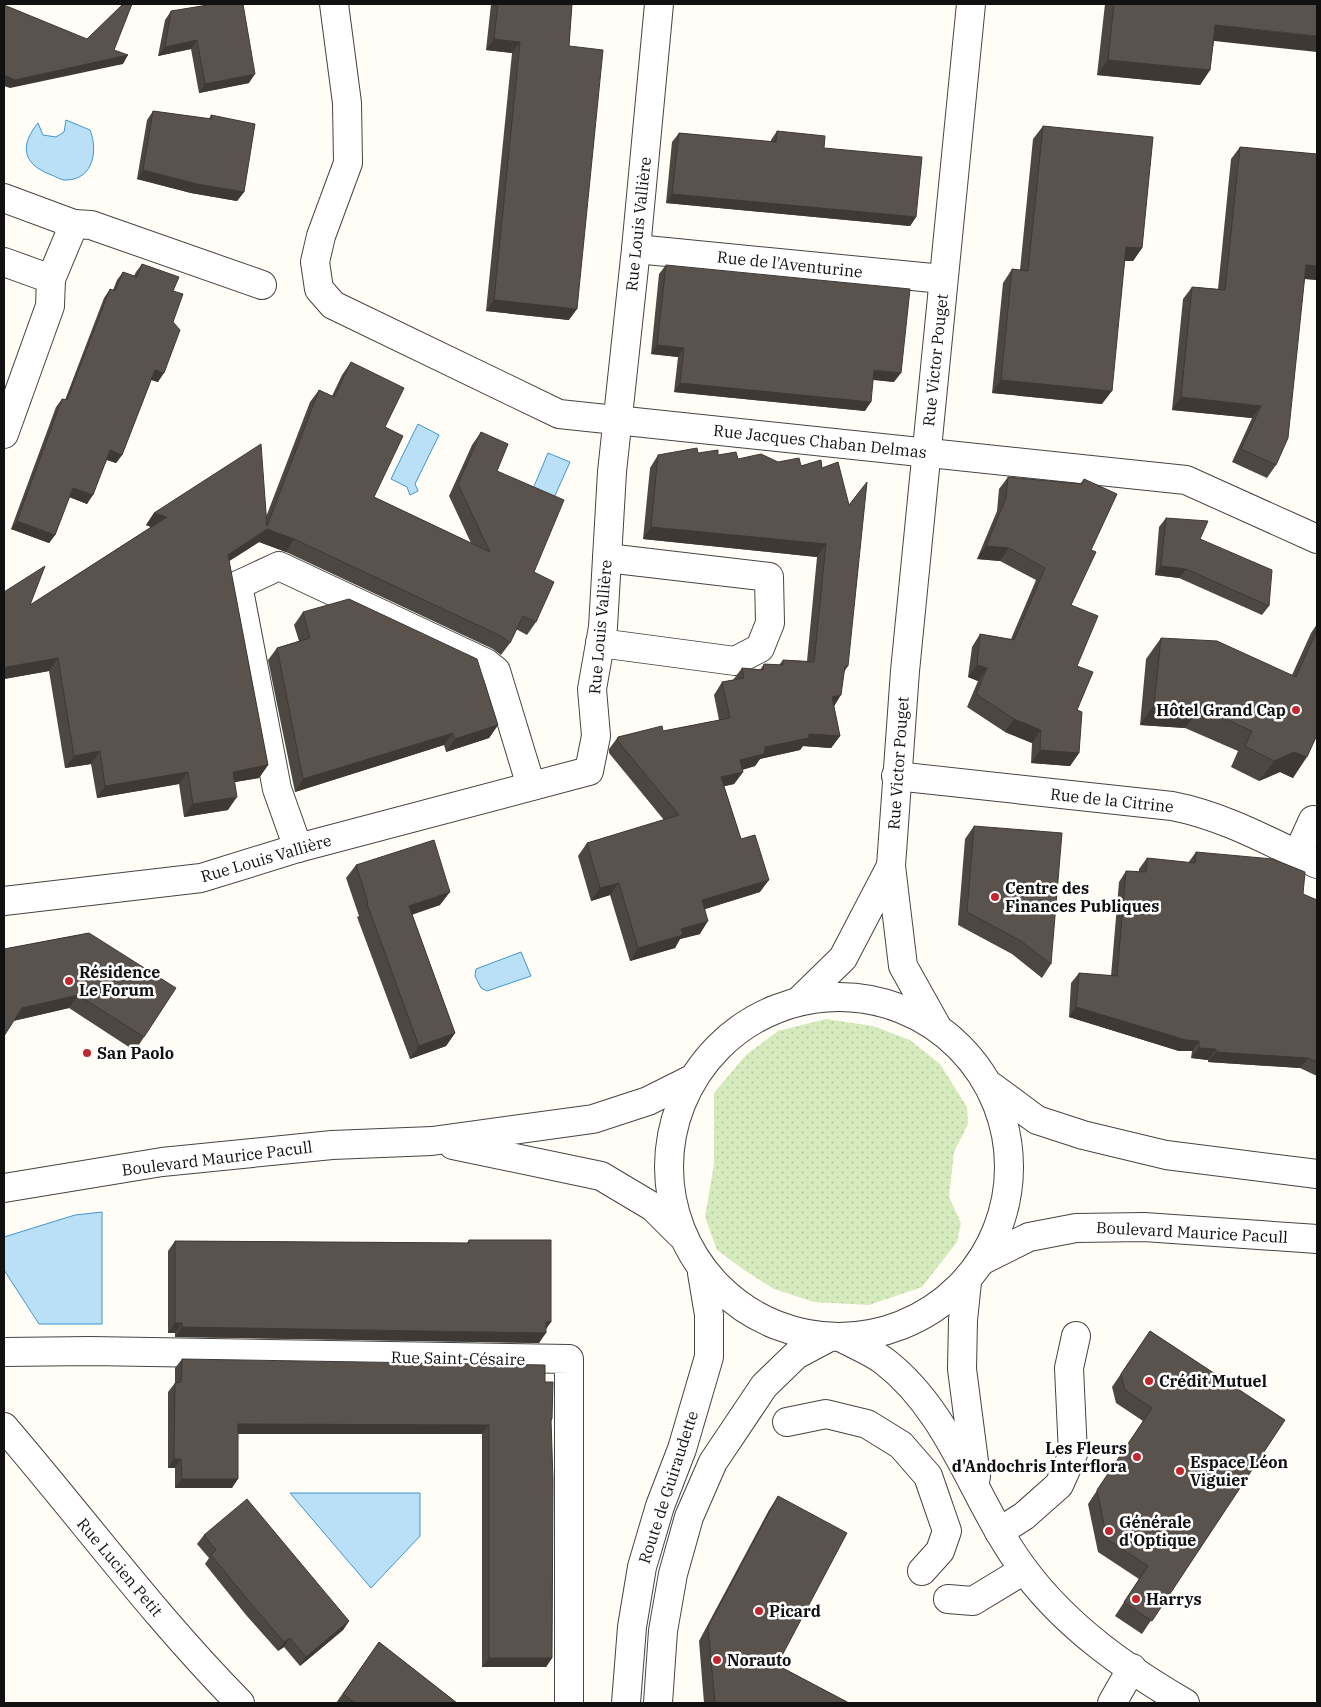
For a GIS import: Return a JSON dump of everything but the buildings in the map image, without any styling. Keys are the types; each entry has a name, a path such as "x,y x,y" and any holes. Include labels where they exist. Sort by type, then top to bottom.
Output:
{"street":[{"name":"Rue Jacques Chaban Delmas","path":"334,4 347,104 348,163 321,236 315,262 320,289 333,305 559,414 1186,480 1317,539"},
{"name":"Rue Louis Vallière","path":"12,900 201,878 298,848 589,771 596,736 592,689 600,642 612,472 660,4"},
{"name":"Rue Victor Pouget","path":"936,1025 903,966 891,866 896,776 926,452 971,4"},
{"path":"4,198 74,224 90,225 262,285"},
{"path":"4,434 50,306 50,279 74,224"},
{"name":"Rue de l'Aventurine","path":"636,249 943,279"},
{"path":"4,262 50,279"},
{"path":"600,642 735,661 760,648 770,623 769,576 607,558"},
{"path":"298,848 278,789 238,585 279,566 486,663 496,671 531,786"},
{"name":"Rue de la Citrine","path":"896,776 1172,806 1197,811 1225,821 1307,860"},
{"path":"1307,860 1313,820"},
{"name":"Rue Victor Pouget","path":"800,1000 843,958 891,866"},
{"path":"835,1339 911,1323 967,1282 983,1260 1006,1204 1009,1144 991,1086 967,1052 936,1025 894,1004 847,996 800,1000 757,1016 720,1043 692,1079 671,1128 667,1182 680,1234 702,1273 757,1319 835,1339 883,1360 914,1390 943,1429 999,1532 1024,1570 1053,1606 1090,1640 1185,1703"},
{"name":"Boulevard Maurice Pacull","path":"4,1188 162,1162 332,1145 432,1141 593,1118 648,1101 692,1079"},
{"path":"991,1086 1037,1120 1083,1135 1166,1154 1317,1174"},
{"name":"Boulevard Maurice Pacull","path":"432,1141 601,1176 653,1207 680,1234"},
{"name":"Boulevard Maurice Pacull","path":"983,1260 1029,1237 1076,1228 1144,1227 1317,1239"},
{"name":"Route de Guiraudette","path":"626,1703 632,1627 642,1567 660,1506 682,1449 709,1357 709,1315 702,1273"},
{"path":"967,1282 963,1320 962,1369 977,1491"},
{"path":"999,1532 1024,1516 1059,1485 1073,1454 1069,1368 1076,1336"},
{"name":"Route de Guiraudette","path":"658,1703 663,1631 673,1574 689,1517 713,1462 764,1386 796,1355 835,1339"},
{"name":"Rue Saint-Césaire","path":"4,1352 90,1350 149,1353 569,1359 569,1703"},
{"path":"787,1422 826,1414 867,1424 901,1445 928,1476 947,1531 940,1551 922,1571"},
{"name":"Rue Lucien Petit","path":"4,1427 154,1609 206,1669 240,1703"},
{"path":"948,1599 973,1601 1024,1570"},
{"path":"1112,1703 1132,1668"}],"green space":[{"path":"826,1019 873,1026 910,1040 940,1064 967,1107 968,1124 954,1152 949,1197 961,1223 957,1242 922,1287 869,1305 814,1302 774,1289 717,1250 705,1217 714,1164 714,1093 746,1055 778,1031"}],"water":[{"path":"66,120 90,130 94,146 92,162 88,169 76,178 65,180 40,170 33,164 29,159 26,146 32,131 38,123 43,135 56,137 64,132"},
{"path":"418,424 439,435 415,484 418,491 410,495 407,487 391,479"},
{"path":"548,453 570,462 553,500 532,491"},
{"path":"521,952 531,976 487,991 481,988 475,976 476,969"},
{"path":"102,1212 102,1324 39,1324 4,1270 4,1237 75,1215"},
{"path":"290,1493 420,1493 420,1536 371,1588"}],"place":[{"name":"Hôtel Grand Cap","path":"1296,710"},
{"name":"Centre des Finances Publiques","path":"995,897"},
{"name":"Résidence Le Forum","path":"69,981"},
{"name":"San Paolo","path":"87,1053"},
{"name":"Crédit Mutuel","path":"1149,1381"},
{"name":"Les Fleurs d'Andochris Interflora","path":"1137,1457"},
{"name":"Espace Léon Viguier","path":"1180,1471"},
{"name":"Générale d'Optique","path":"1109,1531"},
{"name":"Harrys","path":"1136,1599"},
{"name":"Picard","path":"759,1611"},
{"name":"Norauto","path":"717,1660"}]}
